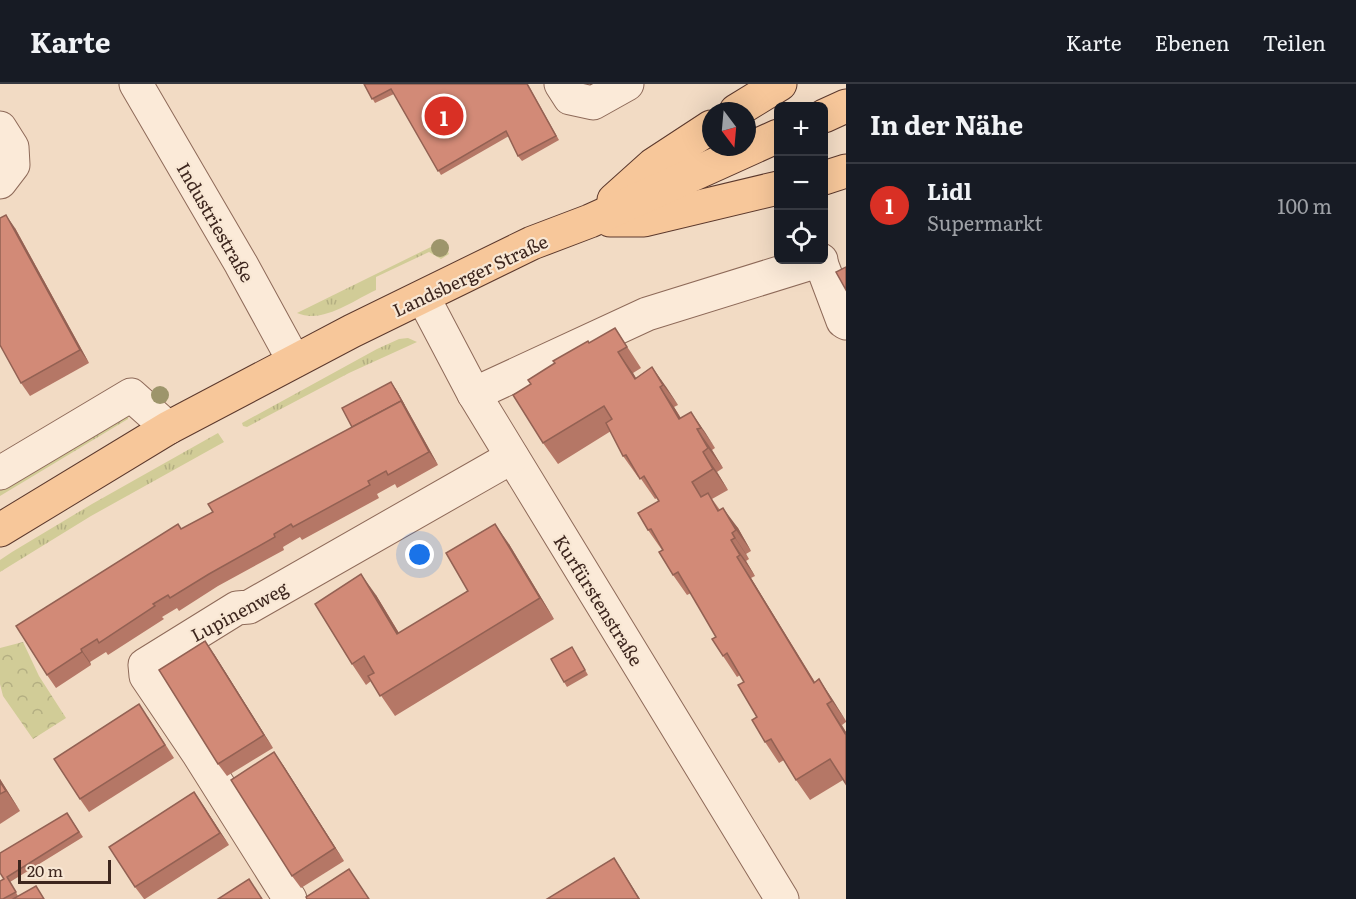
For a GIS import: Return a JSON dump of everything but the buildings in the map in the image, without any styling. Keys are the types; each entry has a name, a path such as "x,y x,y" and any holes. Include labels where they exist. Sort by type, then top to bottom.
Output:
{"main road":[{"path":"751,102 780,84"},
{"path":"828,114 846,106"},
{"path":"590,221 653,165 702,133"},
{"name":"Landsberger Straße","path":"0,530 168,428 294,361 532,243 590,221 774,138"},
{"path":"828,177 846,171"},
{"path":"590,221 644,220 774,189"}],"street":[{"name":"Industriestraße","path":"136,84 241,264 294,361"},
{"path":"561,84 570,98 593,103 627,84"},
{"path":"0,128 12,147 7,173"},
{"path":"828,257 846,251"},
{"path":"474,394 647,314 806,264"},
{"path":"824,264 846,324"},
{"name":"Kurfürstenstraße","path":"423,297 474,394 782,899"},
{"path":"0,473 131,395 168,428"},
{"name":"Lupinenweg","path":"290,899 198,753 146,676 145,665 237,608 249,608 512,457"}],"green space":[{"path":"443,241 449,254 441,259 429,252 376,277 376,290 337,310 317,316 297,313"},
{"path":"408,338 417,342 349,373 247,427 243,426 242,423 377,349 399,339"},
{"path":"129,413 128,419 0,496 0,485"},
{"path":"218,433 224,442 91,516 0,572 0,560 12,552"},
{"path":"23,642 39,676 66,718 33,739 3,696 0,684 0,648"}],"place":[{"name":"Lidl","path":"444,116"}]}
